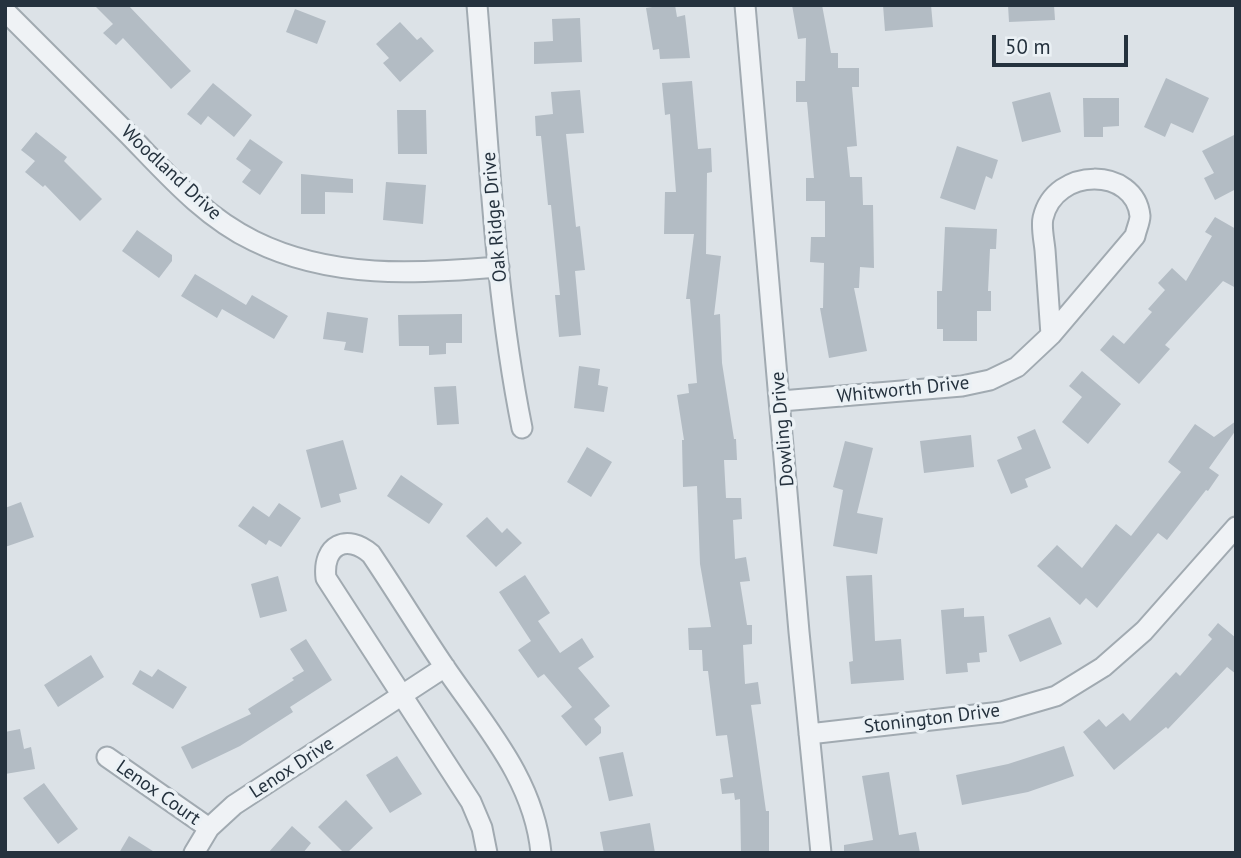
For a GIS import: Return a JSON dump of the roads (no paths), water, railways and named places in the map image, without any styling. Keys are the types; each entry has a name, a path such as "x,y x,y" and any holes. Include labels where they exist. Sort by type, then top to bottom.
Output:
{"street":[{"name":"Oak Ridge Drive","path":"477,5 499,267 511,375 522,428"},
{"name":"Dowling Drive","path":"745,5 821,853"},
{"name":"Woodland Drive","path":"5,11 173,181 211,215 254,241 296,257 346,268 398,274 499,267"},
{"name":"Whitworth Drive","path":"781,401 962,386 990,380 1017,367 1051,335 1135,236 1140,216 1133,197 1118,184 1095,178 1068,184 1050,200 1042,219 1051,335"},
{"name":"Stonington Drive","path":"809,734 1001,712 1056,696 1104,667 1144,631 1236,527"},
{"path":"487,853 482,828 471,802 326,578 324,565 330,552 343,543 360,544 371,554 502,748 521,781 532,810 541,853"},
{"name":"Lenox Drive","path":"194,853 209,828 234,805 445,667"},
{"name":"Lenox Court","path":"107,757 209,828"}]}
